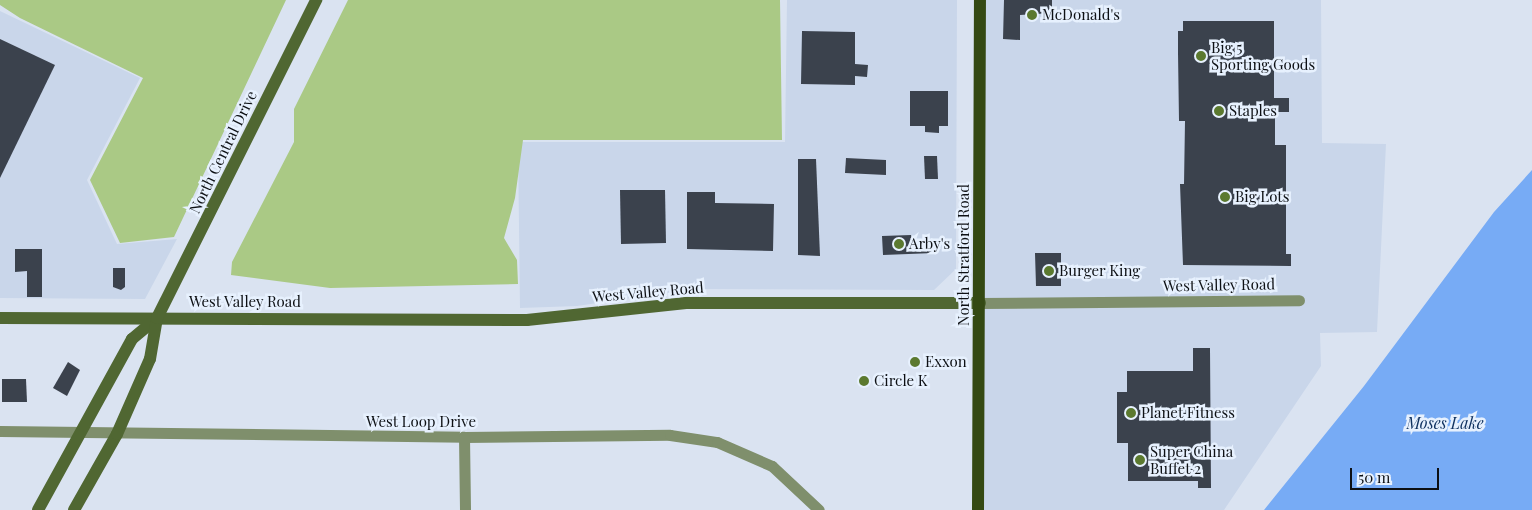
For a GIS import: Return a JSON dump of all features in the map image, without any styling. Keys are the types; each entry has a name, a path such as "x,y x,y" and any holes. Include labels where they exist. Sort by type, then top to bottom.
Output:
{"main road":[{"name":"North Central Drive","path":"74,510 117,434 150,358 157,318 316,0"},
{"name":"North Stratford Road","path":"978,510 980,0"},
{"name":"West Valley Road","path":"0,318 527,320 686,303 980,304"},
{"name":"North Central Drive","path":"38,510 132,339 157,318"}],"street":[{"name":"West Valley Road","path":"980,304 1299,300"},
{"name":"West Loop Drive","path":"0,431 464,437 670,435 717,442 772,466 819,510"},
{"path":"464,437 465,510"}],"shaded area":[{"path":"787,0 957,0 956,269 934,290 692,289 577,306 520,308 518,142 785,142"},
{"path":"980,0 1321,0 1322,143 1386,144 1377,332 1320,333 1321,366 1224,510 975,510"},
{"path":"0,11 140,78 87,180 117,244 177,239 145,299 0,298"}],"green space":[{"path":"0,0 286,0 174,237 120,243 90,180 143,78 20,18 0,5"},
{"path":"348,0 780,0 782,140 523,140 515,198 504,238 517,260 518,284 330,288 231,275 232,262 294,142 294,109"}],"water":[{"name":"Moses Lake","path":"1532,170 1532,510 1264,510 1364,386 1494,212"}],"building":[{"path":"1004,0 1052,0 1052,13 1020,15 1020,40 1003,39"},
{"path":"1183,21 1274,21 1274,98 1289,98 1289,112 1275,112 1275,145 1286,145 1286,254 1291,254 1291,266 1183,265 1180,184 1184,184 1185,121 1179,121 1178,31 1183,31"},
{"path":"802,31 855,32 855,64 868,65 867,77 855,76 855,85 801,84"},
{"path":"0,39 55,65 0,178"},
{"path":"910,91 948,91 948,126 939,126 939,133 925,132 925,126 910,126"},
{"path":"924,156 937,156 938,179 925,179"},
{"path":"846,158 886,160 886,175 845,173"},
{"path":"798,159 816,159 820,256 798,255"},
{"path":"620,190 665,190 666,243 621,244"},
{"path":"687,192 715,192 715,203 774,204 773,251 687,249"},
{"path":"911,235 912,239 934,239 934,253 883,255 882,236"},
{"path":"15,249 42,249 42,297 27,297 27,271 15,272"},
{"path":"1035,253 1061,253 1061,286 1036,286"},
{"path":"113,268 125,268 125,287 121,290 113,287"},
{"path":"1193,348 1210,348 1211,488 1198,488 1198,481 1128,481 1128,443 1117,443 1117,392 1127,392 1127,371 1193,371"},
{"path":"68,362 80,370 67,396 53,388"},
{"path":"2,379 26,379 27,402 2,402"}],"place":[{"name":"McDonald's","path":"1032,15"},
{"name":"Big 5 Sporting Goods","path":"1201,56"},
{"name":"Staples","path":"1219,111"},
{"name":"Big Lots","path":"1225,197"},
{"name":"Arby's","path":"899,244"},
{"name":"Burger King","path":"1049,271"},
{"name":"Exxon","path":"915,362"},
{"name":"Circle K","path":"864,381"},
{"name":"Planet Fitness","path":"1131,413"},
{"name":"Super China Buffet 2","path":"1140,460"}]}
